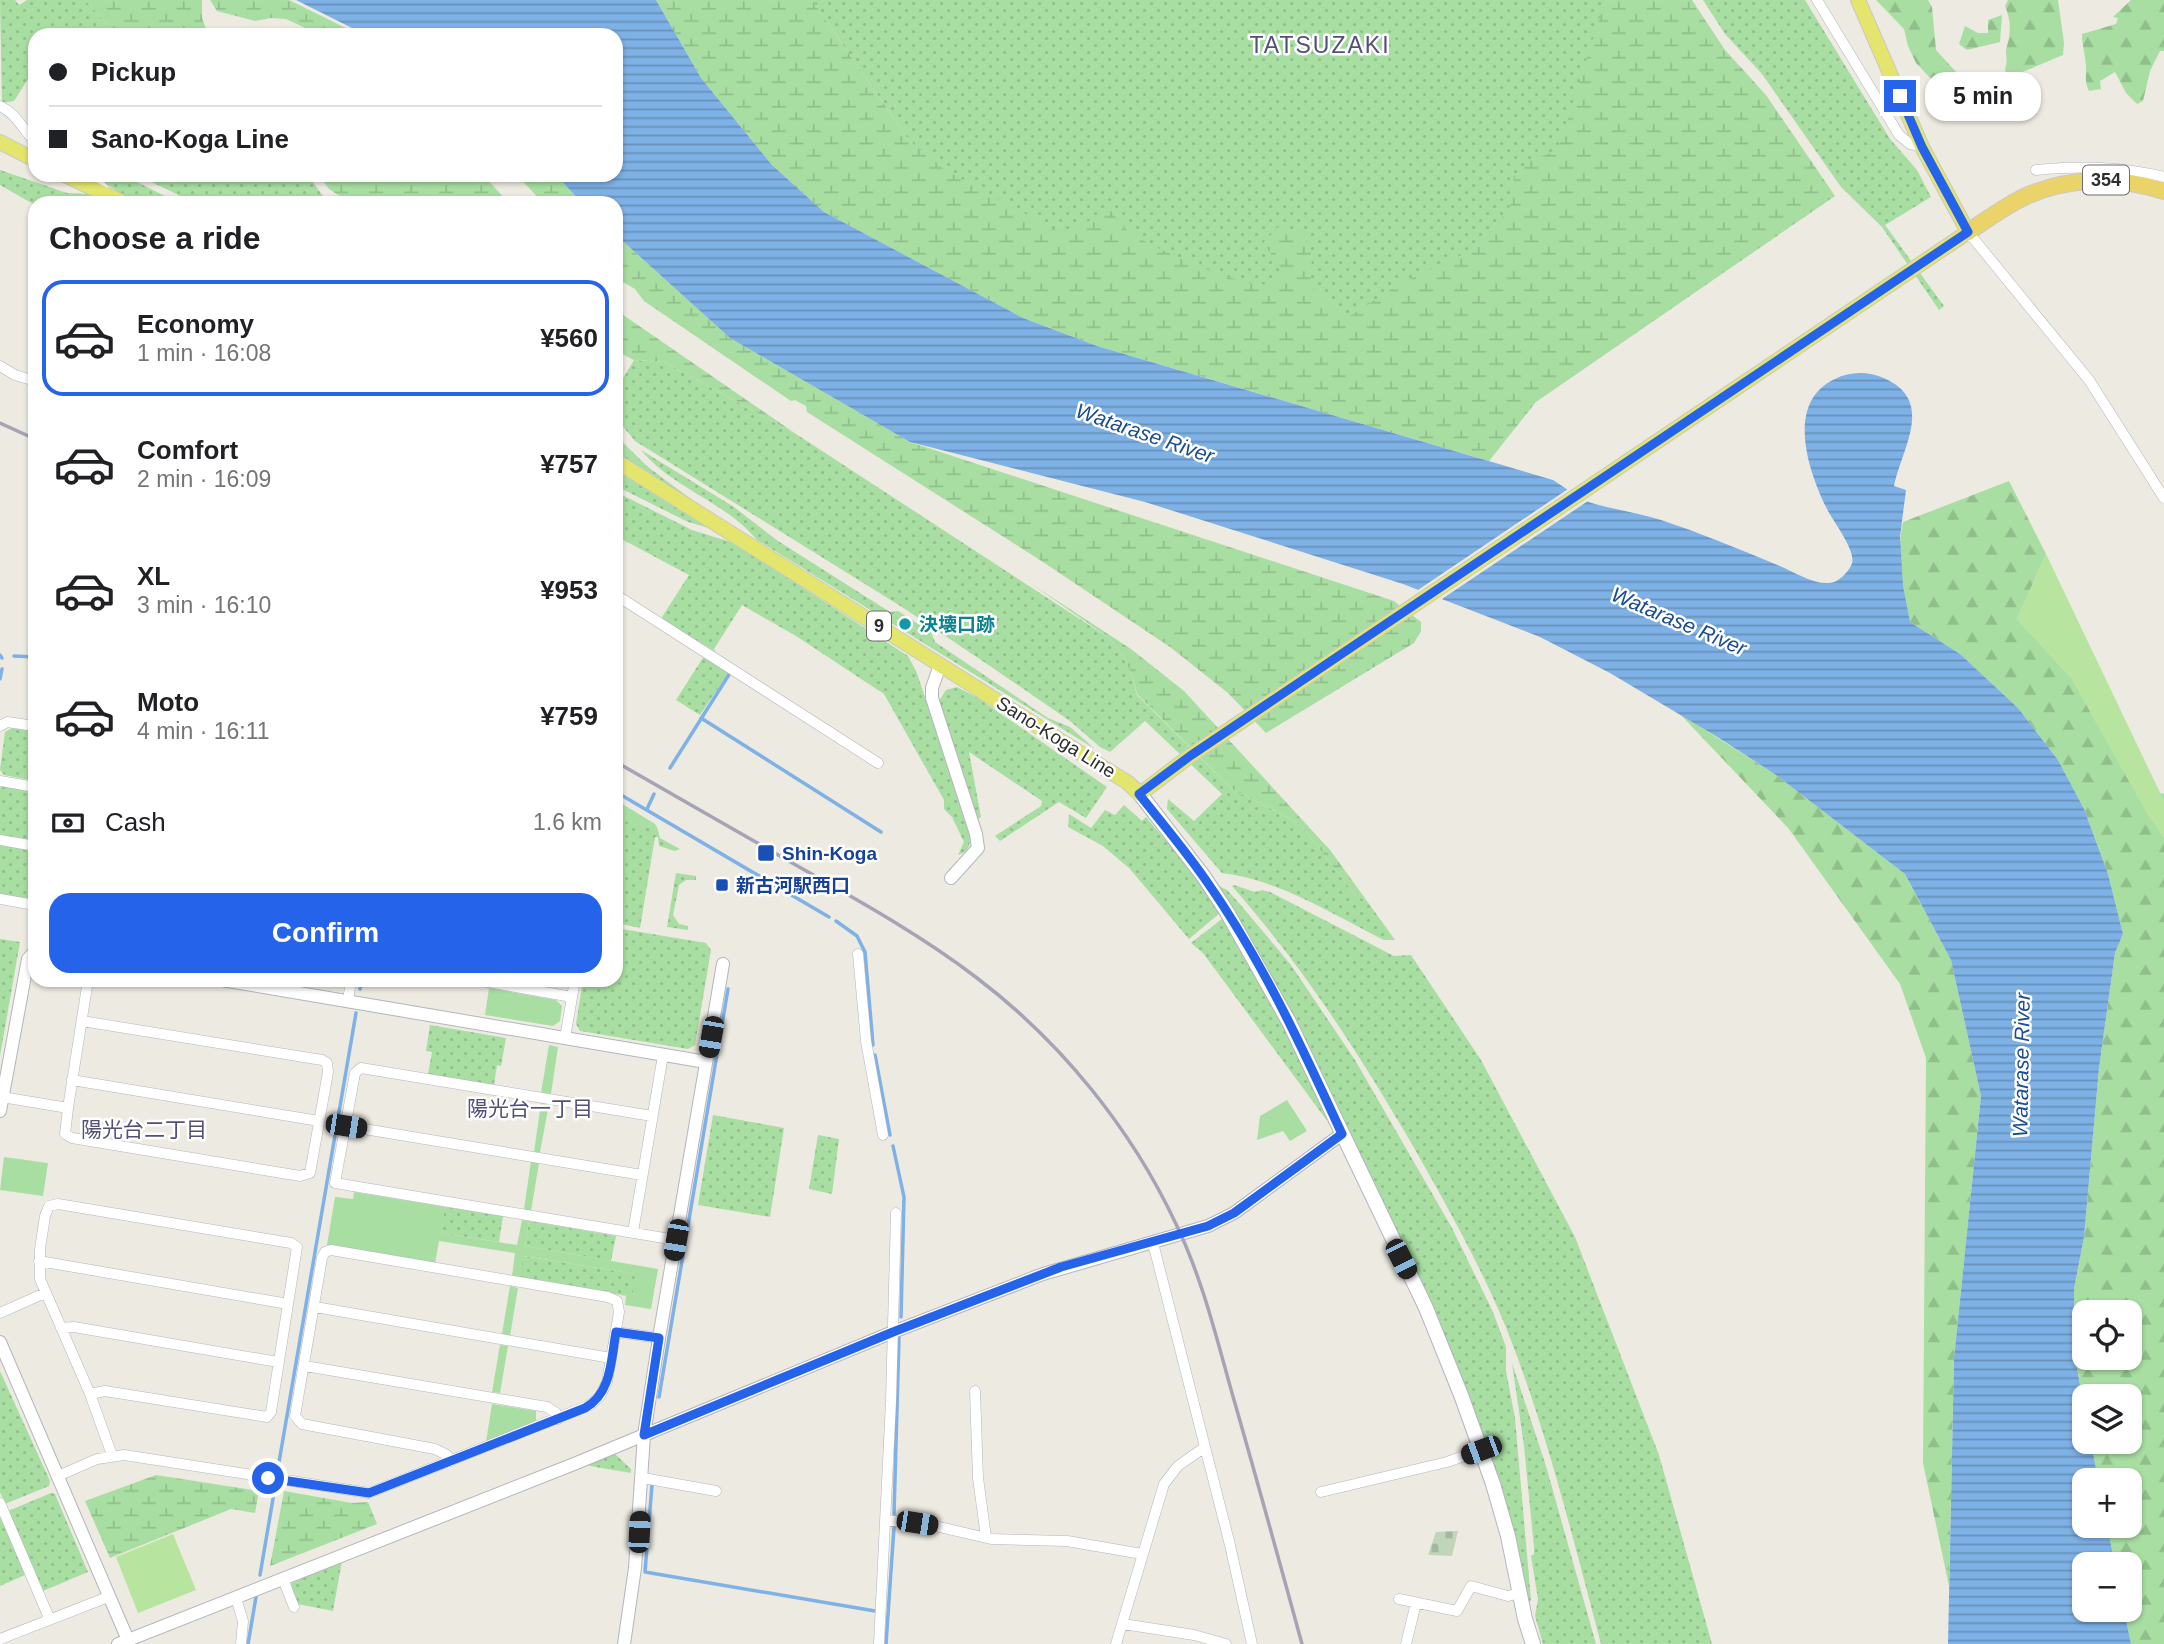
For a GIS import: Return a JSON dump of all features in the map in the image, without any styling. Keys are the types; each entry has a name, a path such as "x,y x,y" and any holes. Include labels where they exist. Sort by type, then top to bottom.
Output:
{"highway":[{"name":"354","path":"1961,236 2013,203 2048,188 2100,180 2135,183 2164,191"}],"main road":[{"path":"1533,1644 1508,1536 1481,1450 1426,1308 1289,1022 1227,912 1204,877 1139,794 1190,756 1961,236 1858,0"},
{"path":"0,142 28,156"},
{"path":"79,182 106,195"},
{"name":"Sano-Koga Line","path":"623,465 1127,782 1139,794"}],"street":[{"path":"1817,0 1899,135 1910,144 1922,147"},
{"path":"0,106 19,120 28,135"},
{"path":"2036,170 2073,166 2112,167 2164,177"},
{"path":"97,182 106,195"},
{"path":"1961,236 2089,380 2164,498"},
{"path":"0,366 28,379"},
{"path":"623,599 878,763"},
{"path":"940,664 932,688 932,698 976,834 978,848 951,878"},
{"path":"0,726 7,722 28,725"},
{"path":"0,781 28,786"},
{"path":"0,840 28,845"},
{"path":"0,900 28,904"},
{"path":"858,954 866,1041 883,1135"},
{"path":"0,1111 28,959"},
{"path":"624,1644 635,1568 644,1435 723,964"},
{"path":"82,1021 322,1060 327,1063 328,1072 310,1173 300,1177 72,1138 65,1134 87,987"},
{"path":"264,987 706,1062"},
{"path":"348,1001 350,987"},
{"path":"519,987 572,996"},
{"path":"565,1038 574,987"},
{"path":"633,1232 663,1055"},
{"path":"652,1116 361,1068 355,1073 335,1184 676,1240"},
{"path":"72,1080 319,1121"},
{"path":"2,1097 68,1108"},
{"path":"346,1126 642,1175"},
{"path":"0,1342 108,1597 123,1642 1061,1267 1208,1226 1226,1217 1342,1134"},
{"path":"90,1394 105,1391 265,1418 271,1412 297,1247 291,1243 49,1206 45,1216 39,1261 40,1279 90,1394 112,1455"},
{"path":"880,1644 897,1213"},
{"path":"1153,1243 1230,1545 1252,1644"},
{"path":"58,1476 112,1455 137,1455 369,1493 451,1461 558,1419 590,1405 600,1396 607,1382 616,1332 619,1307 617,1301 608,1297 331,1250 325,1252 295,1416 302,1424 435,1449 447,1455 451,1461"},
{"path":"39,1261 288,1304"},
{"path":"0,1313 45,1293"},
{"path":"315,1307 611,1358"},
{"path":"61,1328 74,1327 278,1362"},
{"path":"616,1332 659,1338"},
{"path":"305,1366 547,1407 556,1413 558,1419"},
{"path":"975,1391 978,1478 986,1537"},
{"path":"1116,1644 1164,1484 1178,1466 1205,1447"},
{"path":"1321,1492 1447,1462 1481,1450"},
{"path":"643,1478 716,1491"},
{"path":"0,1503 50,1620"},
{"path":"886,1520 935,1526 991,1539 1067,1541 1142,1554"},
{"path":"284,1579 294,1607"},
{"path":"1399,1599 1457,1611 1471,1586 1507,1596 1520,1593"},
{"path":"0,1639 108,1597"},
{"path":"236,1598 243,1621 241,1644"},
{"path":"1406,1644 1416,1603"},
{"path":"1123,1624 1194,1635 1226,1644"}],"green space":[{"path":"0,0 15,0 19,5 27,0 85,0 111,28 28,28 28,79 14,101 2,103"},
{"path":"85,0 202,0 202,18 206,28 111,28"},
{"path":"210,0 289,0 346,28 305,28 286,19 255,21 217,11"},
{"path":"656,0 812,0 908,139 945,170 1057,231 1073,229 1110,210 1128,231 1138,238 1196,265 1255,284 1266,284 1285,273 1263,243 1278,227 1303,231 1312,257 1310,287 1347,318 1401,283 1483,245 1512,203 1514,176 1528,162 1558,150 1605,0 1692,0 1725,50 1766,95 1835,196 1536,402 1489,461 1097,346 1023,318 824,212 772,165 701,78"},
{"path":"812,0 1631,0 1581,188 1334,349 1008,239 908,139"},
{"path":"1703,0 1805,0 1890,139 1917,170 1931,197 1885,225 1944,306 1939,310 1882,227 1841,187 1762,74 1725,34"},
{"path":"1876,0 1928,0 1932,7 1936,50 1957,73 1950,88 1932,80 1916,63 1904,29"},
{"path":"2008,0 2058,0 2063,55 2013,76 2007,76 2006,49 2010,26 2005,6"},
{"path":"2131,0 2164,0 2164,51 2160,51 2150,71 2143,101 2137,104 2126,93 2115,72 2100,81 2101,89 2089,91 2082,38 2082,34 2116,24 2118,18 2113,17"},
{"path":"2002,15 2000,42 1967,50 1959,44 1965,26 1978,33 1988,33 1988,20"},
{"path":"0,170 28,180 28,182 67,193 93,196 28,196 28,201 0,185"},
{"path":"104,182 137,182 165,196 124,196"},
{"path":"152,182 313,182 323,196 180,196"},
{"path":"324,182 490,182 502,196 340,196"},
{"path":"524,182 562,182 576,196 536,196"},
{"path":"623,241 730,338 910,442 1394,601 1421,622 1421,631 1414,643 1266,733 1228,693 1170,647 1040,560 807,412 806,406 795,400 791,401 644,301 635,289 623,282"},
{"path":"623,315 796,434 664,362 634,360 623,354"},
{"path":"634,360 664,362 796,434 1109,638 1127,664 1137,695 1232,789 1300,824 1355,895 1367,901 1395,940 1384,940 1285,890 1222,873 1167,809 1168,799 1194,821 1222,794 1145,721 1110,752 1100,747 1070,721 902,607 635,441 623,426 623,378"},
{"path":"623,443 648,467 715,517 623,458"},
{"path":"641,450 734,507 778,541 890,612 898,611 931,632 935,642 1048,718 1070,727 1095,749 757,540 730,515 668,475"},
{"path":"623,474 713,529 688,522 623,490"},
{"path":"2009,481 2046,554 2017,619 2072,679 2132,786 2164,794 2164,815 2147,813 2164,837 2164,1644 2131,1644 2126,1622 2142,1622 2142,1552 2112,1552 2110,1538 2142,1538 2142,1468 2096,1468 2093,1454 2142,1454 2142,1384 2080,1384 2077,1370 2142,1370 2142,1300 2074,1300 2084,1237 2099,1068 2115,953 2123,934 2108,874 2084,809 2058,760 2018,708 1960,654 1910,622 1901,572 1903,522"},
{"path":"623,496 692,530 734,543 908,656 917,673 970,837 966,851 958,855 964,842 952,817 944,809 944,800 884,694 796,636 742,605 714,649 716,652 664,621 662,617 689,575 623,540"},
{"path":"2046,554 2164,801 2164,837 2146,812 2072,679 2017,619"},
{"path":"1030,583 1131,649 1184,691 1330,850 1367,901 1355,895 1300,824 1232,789 1137,694 1127,664 1109,638"},
{"path":"704,656 729,672 700,715 676,700"},
{"path":"957,687 978,698 1107,787 1086,818 1059,802 1000,841 995,836 1041,806 1042,801 969,752 981,817 978,819 939,701 946,690"},
{"path":"1680,714 1776,775 1905,874 1951,960 1981,1096 1954,1359 1949,1586 1923,1463 1926,1058 1900,984 1789,829"},
{"path":"12,728 28,730 28,780 4,775 0,770 5,732"},
{"path":"2,786 28,790 28,840 0,835"},
{"path":"623,804 655,824 657,827 623,821"},
{"path":"1124,805 1142,821 1146,817 1189,868 1220,913 1189,939 1130,869 1103,846 1068,827 1069,814 1091,828 1105,810 1115,815"},
{"path":"623,820 657,827 660,838 680,849 675,851 659,846 658,837 655,837 640,928 623,924"},
{"path":"0,845 28,850 28,900 0,895"},
{"path":"676,873 696,876 696,880 686,880 679,885 673,915 679,924 688,926 688,930 667,927"},
{"path":"1217,885 1227,890 1291,965 1355,1060 1452,1228 1493,1312 1506,1347 1506,1371 1515,1418 1531,1600 1528,1603 1483,1437"},
{"path":"1232,886 1255,892 1270,892 1394,956 1411,955 1481,1060 1575,1237 1659,1455 1712,1644 1601,1644 1535,1407 1507,1330 1486,1283 1438,1191 1372,1077 1283,948"},
{"path":"1223,918 1298,1054 1328,1122 1203,953 1191,943"},
{"path":"623,929 706,943 711,950 695,1045 688,1049 580,1031 576,1024 582,987 623,987"},
{"path":"0,939 20,942 0,1056"},
{"path":"489,988 556,1000 562,1006 560,1021 553,1026 485,1015"},
{"path":"430,1025 506,1038 494,1085 428,1074 432,1052 426,1051"},
{"path":"549,1045 558,1047 551,1094 541,1093"},
{"path":"1287,1100 1307,1131 1290,1141 1283,1131 1257,1140 1260,1116"},
{"path":"541,1103 549,1104 540,1152 534,1152"},
{"path":"713,1115 784,1128 770,1217 698,1205"},
{"path":"818,1135 839,1139 832,1194 809,1189"},
{"path":"4,1157 48,1163 43,1196 0,1190"},
{"path":"531,1161 539,1163 531,1211 524,1209"},
{"path":"354,1192 445,1207 441,1233 517,1245 522,1220 529,1221 525,1246 658,1269 651,1309 625,1305 626,1296 633,1296 635,1274 524,1256 519,1278 512,1276 515,1253 439,1241 435,1264 327,1245 335,1197 353,1199"},
{"path":"445,1207 503,1216 499,1242 440,1233"},
{"path":"529,1221 616,1236 611,1261 525,1246"},
{"path":"523,1256 636,1274 633,1297 519,1278"},
{"path":"510,1286 518,1288 510,1336 502,1334"},
{"path":"500,1345 508,1346 500,1393 492,1392"},
{"path":"1512,1363 1546,1466 1596,1644 1543,1644 1535,1616 1538,1599 1531,1556 1534,1554 1534,1547"},
{"path":"0,1371 50,1481 49,1486 5,1504 0,1492"},
{"path":"492,1404 536,1411 536,1421 486,1442"},
{"path":"614,1453 631,1469 631,1473 584,1465"},
{"path":"156,1475 259,1491 255,1513 231,1509 110,1558 85,1501"},
{"path":"284,1491 352,1503 368,1502 377,1524 270,1566"},
{"path":"51,1493 55,1494 88,1572 43,1591 8,1511"},
{"path":"0,1516 25,1575 0,1586"},
{"path":"1458,1531 1452,1556 1428,1555 1436,1532"},
{"path":"173,1534 196,1590 138,1613 116,1557"},
{"path":"342,1561 333,1611 298,1604 292,1583"}],"water":[{"name":"Watarase River","path":"296,0 656,0 701,78 772,165 824,212 1023,318 1097,346 1553,480 1589,502 1676,525 1822,583 1832,583 1846,573 1851,566 1852,557 1813,475 1805,438 1805,420 1810,404 1820,390 1835,379 1852,374 1875,375 1898,386 1908,398 1912,411 1912,425 1894,486 1906,490 1900,537 1903,586 1910,622 1960,654 2018,708 2058,760 2084,809 2108,874 2123,934 2115,953 2099,1068 2084,1237 2074,1300 2072,1300 2072,1370 2077,1370 2080,1384 2072,1384 2072,1454 2093,1454 2096,1468 2072,1468 2072,1538 2110,1538 2112,1552 2072,1552 2072,1622 2126,1622 2131,1644 1948,1644 1954,1359 1981,1096 1951,960 1905,874 1776,775 1610,673 1540,637 1403,584 1145,502 910,442 730,338 623,241 623,196 576,196 562,182 623,182 623,28 352,28"}],"pier":[{"path":"1571,487 1591,499 1439,601 1415,592"}],"waterway":[{"path":"14,656 28,657"},
{"path":"0,679 2,669"},
{"path":"670,768 730,673"},
{"path":"701,718 881,832"},
{"path":"647,809 654,794"},
{"path":"623,796 829,917"},
{"path":"836,921 857,936 865,952 873,1045"},
{"path":"659,1397 728,989"},
{"path":"278,1468 356,1013"},
{"path":"875,1055 890,1135"},
{"path":"893,1146 904,1197 901,1317"},
{"path":"894,1514 899,1337"},
{"path":"652,1485 645,1572 875,1611"},
{"path":"260,1575 275,1487"},
{"path":"886,1644 894,1527"},
{"path":"248,1644 256,1597"}],"railway":[{"path":"0,423 28,436"},
{"path":"623,766 869,907 935,948 1008,1003 1065,1059 1091,1089 1138,1154 1158,1188 1201,1286 1302,1644"}],"place":[{"name":"決壊口跡","path":"905,624"},
{"name":"Shin-Koga","path":"766,853"},
{"name":"新古河駅西口","path":"722,885"}],"district":[{"name":"TATSUZAKI","path":"1320,45"},
{"name":"陽光台一丁目","path":"530,1108"},
{"name":"陽光台二丁目","path":"144,1129"}],"route":[{"path":"268,1478 369,1493 585,1408 600,1396 607,1382 616,1332 659,1338 644,1435 893,1332 1061,1267 1208,1226 1234,1213 1342,1134 1289,1022 1227,912 1204,877 1139,794 1190,756 1968,232 1922,147 1900,96"}]}
